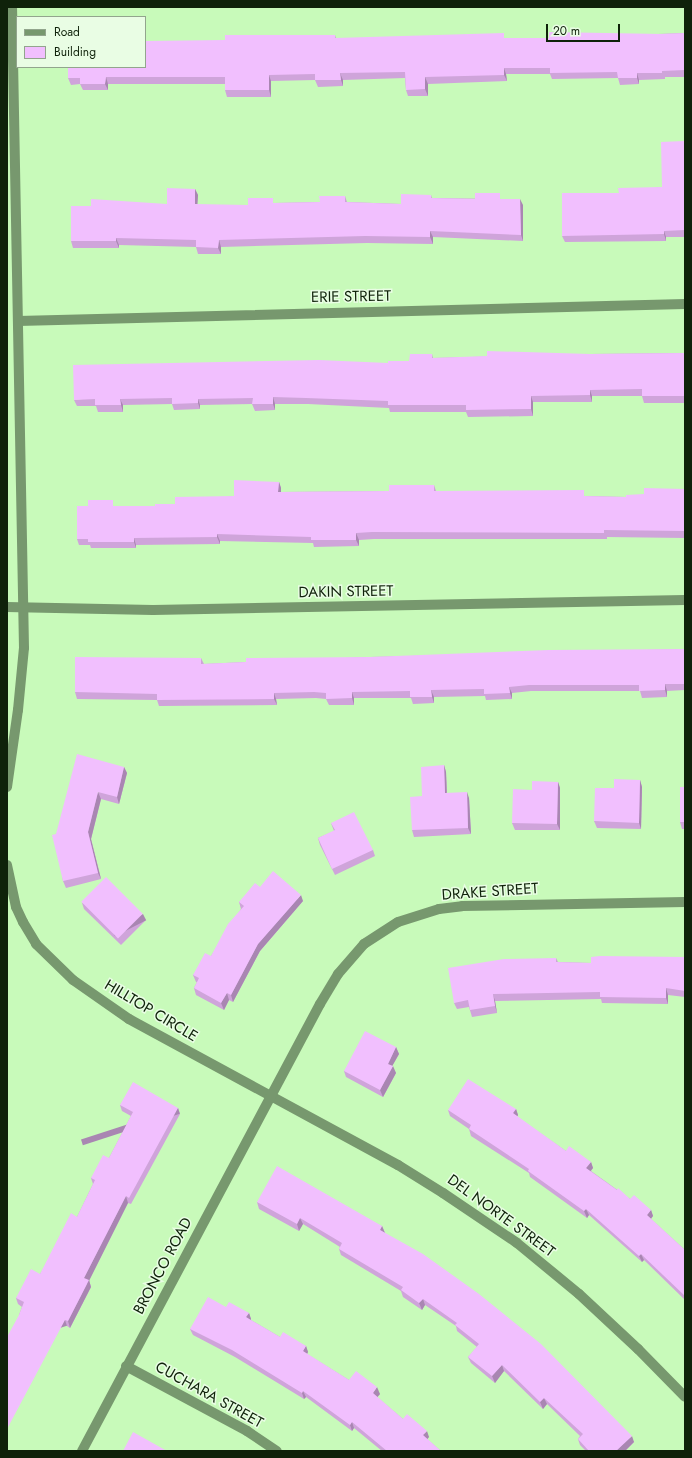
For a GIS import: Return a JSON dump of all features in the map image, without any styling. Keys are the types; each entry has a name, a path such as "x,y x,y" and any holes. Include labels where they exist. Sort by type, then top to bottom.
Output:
{"street":[{"path":"7,787 19,702 24,648 22,607 12,7"},
{"name":"ERIE STREET","path":"18,321 685,304"},
{"name":"DAKIN STREET","path":"7,607 153,610 685,600"},
{"name":"HILLTOP CIRCLE","path":"7,865 16,907 23,922 36,944 73,980 129,1019 271,1096"},
{"name":"DRAKE STREET","path":"271,1096 338,974 364,944 398,922 426,912 462,906 685,902"},
{"name":"BRONCO ROAD","path":"82,1451 271,1096"},
{"name":"DEL NORTE STREET","path":"271,1096 398,1164 517,1243 579,1294 638,1349 685,1398"},
{"name":"CUCHARA STREET","path":"126,1366 241,1428 277,1451"}],"building":[{"path":"549,32 685,33 685,70 662,71 662,73 637,73 637,78 618,78 617,72 550,73 550,68 504,68 504,75 425,77 425,89 406,90 405,72 340,73 341,80 315,80 315,74 269,75 269,90 225,90 225,77 106,77 105,84 80,84 80,78 68,78 68,68 146,68 146,41 225,40 225,35 335,35 335,38 504,33 504,38 549,38"},
{"path":"684,141 685,230 664,231 664,234 562,236 562,193 619,193 618,188 662,187 661,142"},
{"path":"167,188 195,189 195,204 248,205 248,198 273,198 273,203 320,202 319,196 345,196 345,202 401,204 401,194 431,195 431,198 475,199 475,193 500,193 500,199 520,199 521,235 430,231 430,237 365,236 219,240 218,248 196,247 196,240 116,238 116,241 71,241 71,206 91,206 91,199 167,204"},
{"path":"487,351 590,354 685,353 685,396 642,396 642,389 590,390 590,395 531,396 531,409 466,410 466,405 388,405 388,401 273,397 273,404 252,404 253,398 198,399 198,403 172,404 172,398 120,399 121,405 95,405 95,399 74,400 73,365 319,360 388,363 388,361 409,361 410,354 432,354 432,358 487,356"},
{"path":"234,480 279,482 278,492 389,491 389,485 434,485 434,491 584,490 584,496 626,497 626,495 644,494 644,488 685,489 685,531 604,530 604,533 372,532 356,533 356,540 311,540 311,537 217,534 217,537 134,538 134,542 88,542 88,539 77,539 77,506 88,506 88,500 113,500 113,506 155,506 155,504 175,504 175,497 234,496"},
{"path":"685,649 685,684 665,684 665,690 639,691 639,685 529,685 509,687 510,693 484,694 484,689 431,690 432,697 410,697 410,691 352,692 352,698 326,699 326,693 314,692 274,693 274,699 157,700 157,694 75,692 75,657 201,658 201,664 246,662 246,658 370,657 549,650"},
{"path":"77,754 124,767 117,797 98,792 88,832 98,873 63,881 52,835 56,834"},
{"path":"444,765 445,793 467,792 468,828 412,830 410,797 422,796 421,767"},
{"path":"614,779 640,780 639,823 594,821 595,788 614,788"},
{"path":"532,781 558,782 557,824 512,823 513,789 532,790"},
{"path":"680,787 685,787 685,822 680,822"},
{"path":"354,812 373,850 332,869 318,838 335,830 331,823"},
{"path":"273,871 301,895 258,944 231,995 227,993 221,1003 194,988 199,978 193,975 205,953 211,956 228,924 244,906 239,902 255,883 260,887"},
{"path":"106,877 143,914 118,939 81,902"},
{"path":"591,957 685,957 685,991 666,988 666,998 600,997 600,992 493,994 495,1006 470,1010 468,1000 454,1003 448,968 504,959 556,958 556,962 591,963"},
{"path":"365,1031 396,1047 388,1064 393,1066 380,1090 344,1071"},
{"path":"468,1079 516,1109 513,1113 566,1151 569,1146 591,1162 586,1168 617,1190 618,1188 630,1199 634,1195 651,1210 647,1215 685,1250 685,1296 641,1254 639,1256 586,1209 584,1211 528,1171 529,1169 469,1129 471,1125 448,1110"},
{"path":"133,1082 178,1108 129,1198 126,1196 84,1278 89,1280 68,1321 65,1320 7,1429 7,1337 24,1302 16,1298 31,1269 40,1274 71,1213 77,1217 95,1180 91,1178 103,1155 109,1158 133,1112 120,1105"},
{"path":"277,1166 382,1226 380,1230 423,1254 479,1294 541,1344 632,1436 616,1451 589,1451 578,1439 583,1434 544,1398 540,1402 502,1365 492,1376 468,1357 479,1344 455,1325 457,1323 423,1299 419,1303 401,1290 403,1287 339,1249 342,1243 300,1218 297,1224 257,1202"},
{"path":"208,1297 226,1307 229,1302 249,1313 246,1317 280,1337 283,1332 306,1346 303,1351 349,1380 356,1371 377,1387 373,1393 403,1419 407,1414 427,1431 423,1435 441,1451 387,1451 352,1422 350,1425 303,1391 302,1393 232,1350 190,1329"},
{"path":"133,1432 167,1451 123,1451"}]}
